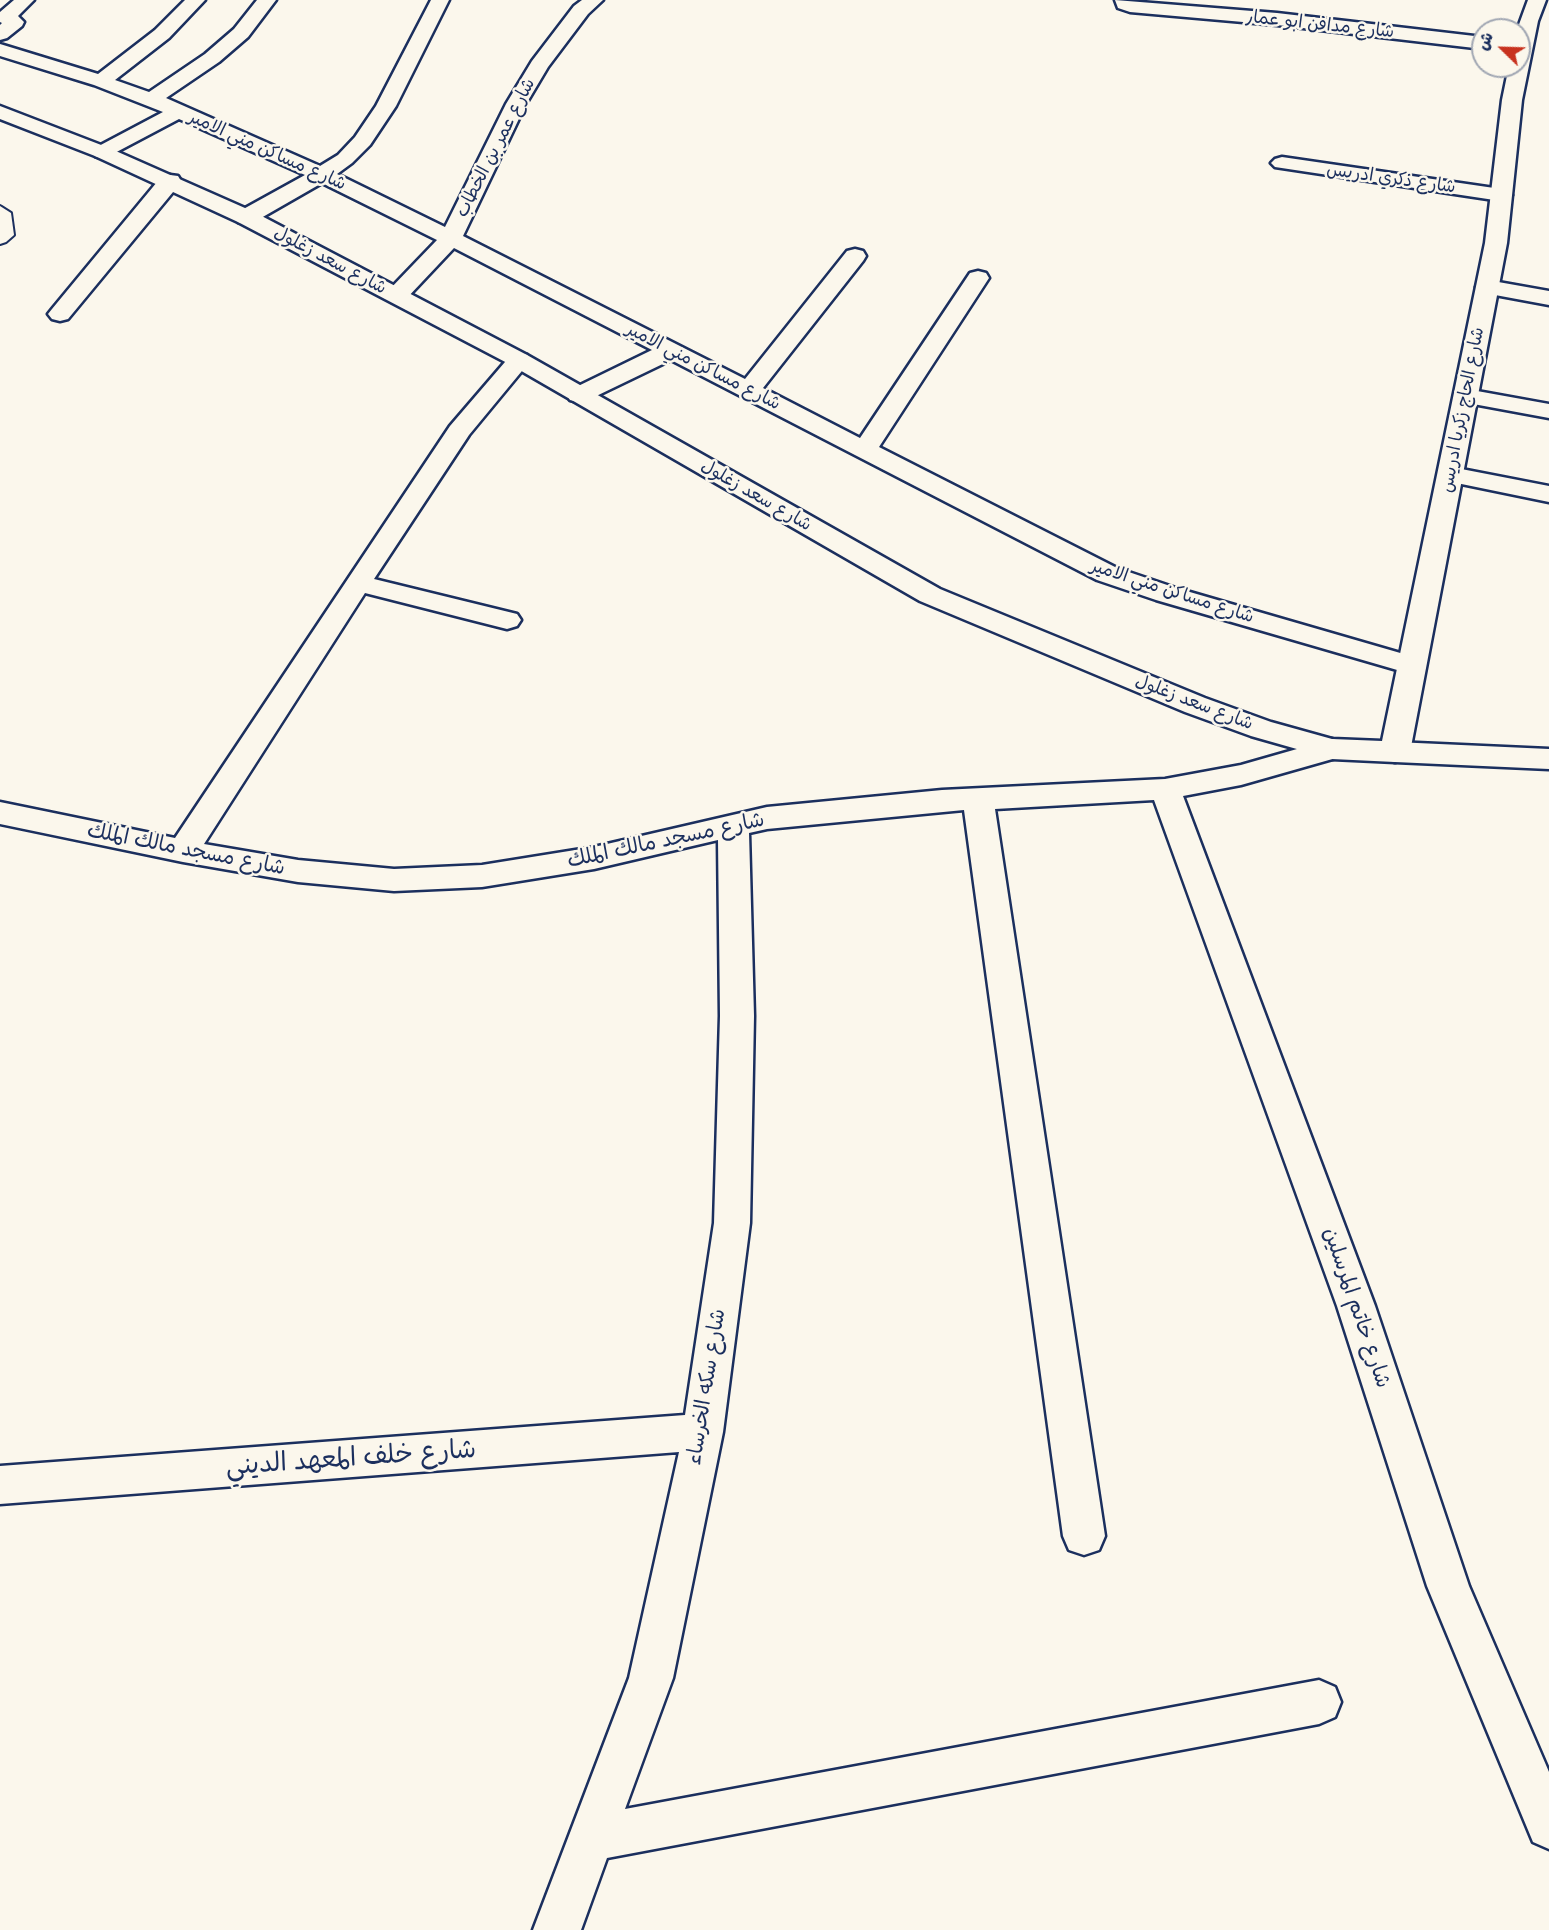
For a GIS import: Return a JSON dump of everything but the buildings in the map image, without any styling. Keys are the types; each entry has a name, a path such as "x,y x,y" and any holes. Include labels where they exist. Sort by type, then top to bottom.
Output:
{"street":[{"path":"0,34 15,22 5,17 25,0"},
{"path":"101,81 162,34 196,0"},
{"path":"150,100 212,58 241,33 267,0"},
{"path":"246,217 322,175 345,159 376,123 440,0"},
{"name":"شارع عمر بن الخطاب","path":"397,296 451,238 516,104 539,65 581,10 594,0"},
{"name":"شارع مدافن ابو عمار","path":"1124,0 1125,4 1130,6 1471,42"},
{"name":"شارع الحاج زكريا ادريس","path":"1531,20 1537,0"},
{"name":"شارع مساكن مني الامير","path":"0,50 101,81 179,111 322,175 672,350 1107,574 1166,594 1412,665"},
{"name":"شارع الحاج زكريا ادريس","path":"1395,752 1496,243 1516,78"},
{"path":"102,152 179,111"},
{"name":"شارع سعد زغلول","path":"0,112 170,181 246,217 519,360 930,595 1195,705 1261,729 1332,748 1549,759"},
{"name":"شارع ذكري ادريس","path":"1282,163 1501,195"},
{"path":"60,314 170,181"},
{"path":"749,390 855,256"},
{"path":"864,450 978,278"},
{"path":"1487,287 1549,298"},
{"path":"579,395 672,350"},
{"path":"183,851 459,431 519,360"},
{"path":"1466,396 1549,411"},
{"path":"1451,475 1549,494"},
{"path":"358,583 507,620"},
{"name":"شارع مسجد مالك الملك","path":"0,813 183,851 298,871 394,880 471,877 594,858 733,824 767,818 978,799 1165,789 1241,775 1332,748"},
{"name":"شارع خاتم المرسلين","path":"1165,789 1356,1306 1448,1586 1549,1827"},
{"path":"978,799 1084,1536"},
{"name":"شارع سكه الخرساء","path":"557,1930 651,1678 703,1432 732,1223 737,1016 733,824"},
{"name":"شارع خلف المعهد الديني","path":"0,1485 703,1432"},
{"path":"592,1838 1319,1702"}],"lane":[{"path":"0,211 3,213 6,235 0,239"}]}
